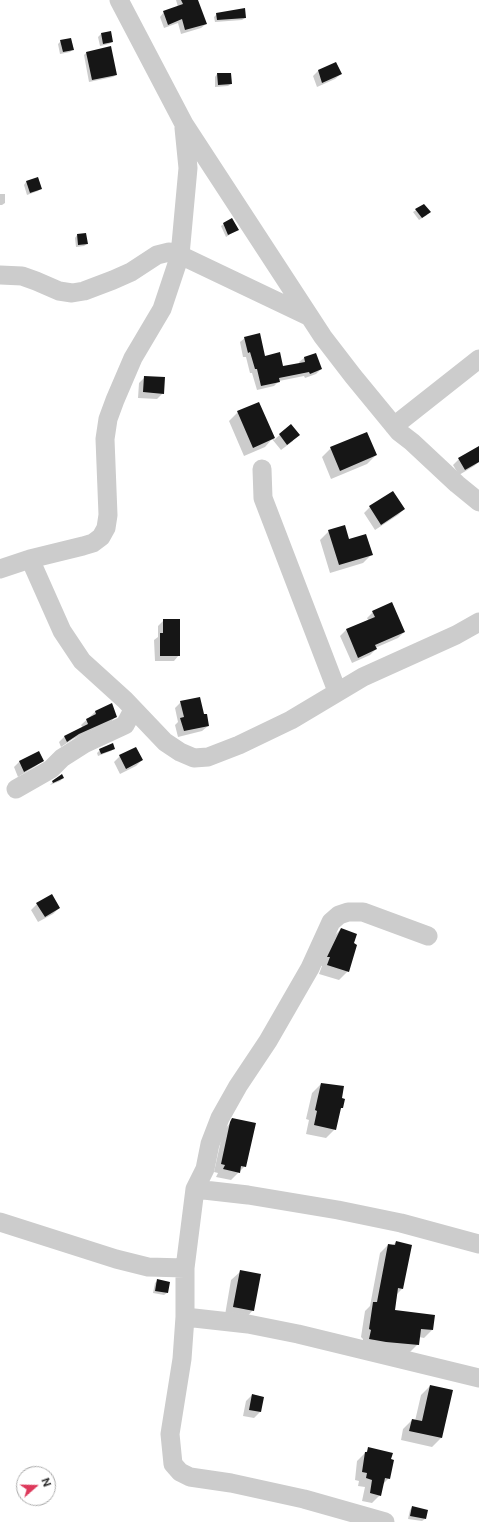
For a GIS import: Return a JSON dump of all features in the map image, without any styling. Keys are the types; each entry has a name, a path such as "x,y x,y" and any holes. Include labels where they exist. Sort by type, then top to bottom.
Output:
{"street":[{"path":"119,0 184,124 308,316 353,376 394,426 457,484 479,502"},
{"path":"0,569 30,559 93,543 101,537 106,528 108,514 105,439 108,420 114,400 133,358 162,309 180,255 188,168 184,124"},
{"path":"0,274 22,276 59,291 72,293 84,291 113,280 131,272 157,255 169,252 180,255 308,316"},
{"path":"394,426 479,359"},
{"path":"262,469 264,498 337,691"},
{"path":"30,559 62,631 75,651 91,670 165,742 180,752 194,758 208,756 239,746 291,720 337,691 363,677 456,635 479,622"},
{"path":"16,789 51,769 62,758 84,744 125,725 133,710"},
{"path":"385,1522 341,1511 304,1499 231,1483 190,1477 180,1472 173,1464 170,1434 182,1359 185,1317 185,1268 195,1189 205,1169 210,1144 220,1118 238,1086 268,1041 310,968 331,922 339,915 348,912 363,912 428,936"},
{"path":"195,1189 248,1195 338,1210 400,1223 479,1244"},
{"path":"0,1222 36,1235 148,1267 185,1268"},
{"path":"185,1317 248,1324 417,1362 479,1378"}],"building":[{"path":"181,0 198,0 207,24 185,30 182,19 168,25 163,11 183,4"},
{"path":"245,8 246,18 217,20 216,13"},
{"path":"111,31 113,42 103,44 101,33"},
{"path":"71,38 74,50 63,52 60,40"},
{"path":"111,46 117,75 92,80 86,52"},
{"path":"336,62 342,74 322,83 318,70"},
{"path":"217,73 231,73 232,84 218,85"},
{"path":"38,177 42,189 30,193 26,181"},
{"path":"424,204 431,212 422,218 415,209"},
{"path":"232,218 239,230 228,235 223,223"},
{"path":"86,233 88,244 78,245 77,234"},
{"path":"260,333 265,356 280,352 283,366 305,362 304,357 316,353 322,369 310,374 309,372 279,378 280,382 261,386 257,369 255,369 250,352 248,353 244,337"},
{"path":"144,376 165,377 164,394 143,392"},
{"path":"259,402 275,438 253,448 237,411"},
{"path":"291,424 300,435 287,445 279,434"},
{"path":"367,432 377,455 340,471 330,447"},
{"path":"479,446 479,462 465,470 458,458"},
{"path":"393,491 405,509 381,525 369,506"},
{"path":"345,525 349,539 366,534 373,555 339,565 328,530"},
{"path":"392,602 405,632 375,645 377,649 358,658 346,629 375,617 372,611"},
{"path":"163,619 180,619 180,656 160,656 160,633 163,633"},
{"path":"200,697 204,714 207,714 209,726 184,731 180,718 184,717 180,701"},
{"path":"112,703 117,717 79,734 67,742 64,736 88,724 86,719 96,714 95,711"},
{"path":"113,743 115,749 101,754 99,749"},
{"path":"136,747 143,760 126,769 119,755"},
{"path":"39,751 44,761 24,772 19,761"},
{"path":"62,774 64,778 53,783 52,781"},
{"path":"52,894 60,908 45,917 36,903"},
{"path":"341,928 357,934 354,943 357,945 349,972 327,965 330,957 327,957"},
{"path":"321,1083 344,1086 342,1098 345,1099 343,1108 341,1108 336,1130 314,1125 317,1111 315,1110"},
{"path":"232,1118 256,1123 246,1167 241,1166 240,1173 223,1169 225,1165 221,1164"},
{"path":"396,1241 412,1245 403,1289 398,1288 395,1310 435,1315 433,1330 421,1329 419,1345 369,1339 373,1302 377,1302 388,1244 395,1245"},
{"path":"240,1270 261,1274 254,1311 233,1307"},
{"path":"157,1279 170,1282 168,1293 155,1291"},
{"path":"430,1385 453,1390 442,1438 409,1431 412,1419 422,1421"},
{"path":"252,1394 264,1397 261,1412 249,1410"},
{"path":"368,1447 393,1453 391,1459 394,1460 390,1479 385,1478 381,1496 370,1493 372,1480 366,1478 367,1473 362,1472 365,1452 367,1452"},
{"path":"412,1506 428,1510 426,1519 410,1516"}]}
